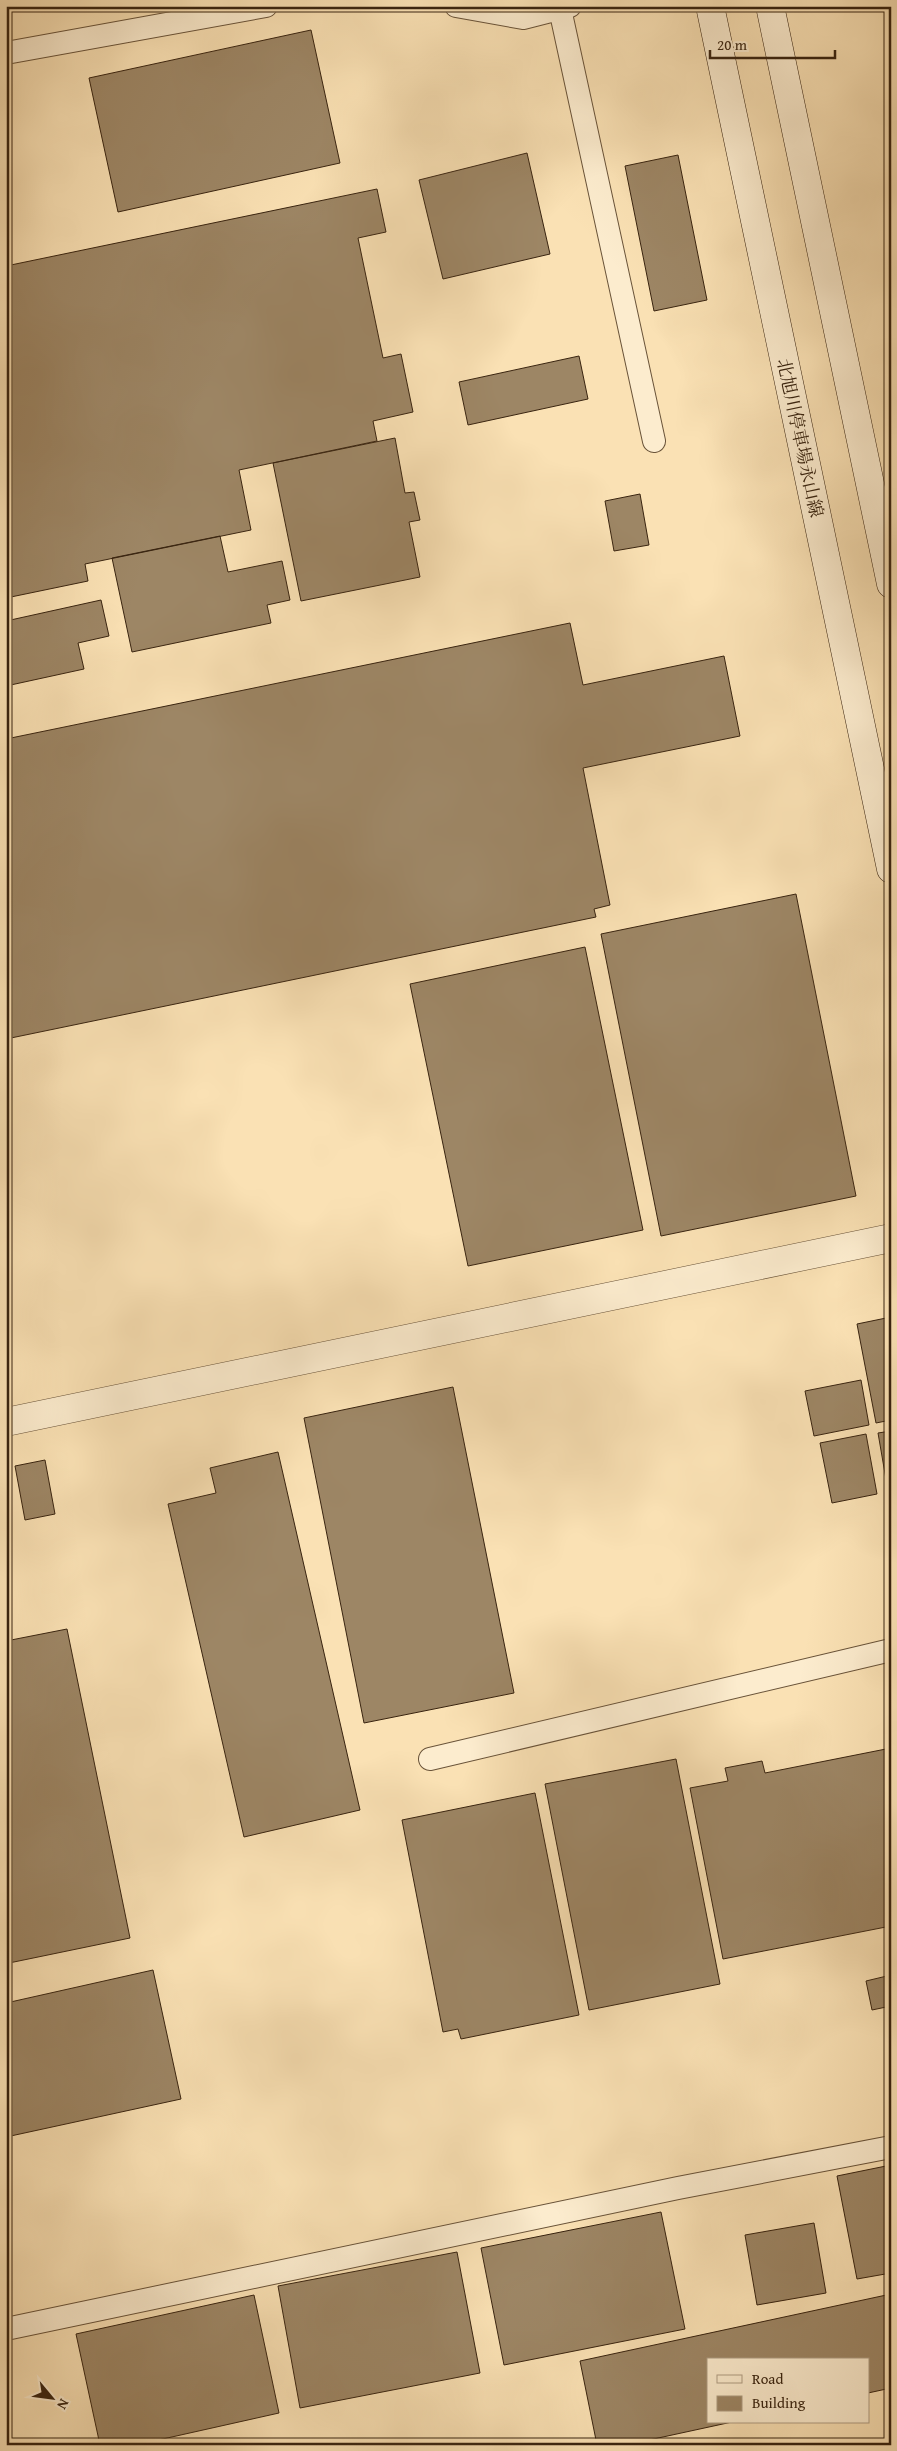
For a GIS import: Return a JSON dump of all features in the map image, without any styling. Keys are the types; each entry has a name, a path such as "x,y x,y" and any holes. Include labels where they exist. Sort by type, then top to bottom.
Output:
{"main road":[{"name":"北旭川停車場永山線","path":"710,6 884,804 891,869"},
{"path":"770,6 891,584"},
{"path":"6,1422 891,1238"}],"lane":[{"path":"6,53 266,6"},
{"path":"456,6 523,18 565,8 654,441"},
{"path":"430,1760 891,1650"},
{"path":"6,2329 678,2188 891,2148"}],"building":[{"path":"311,30 340,163 118,212 89,78"},
{"path":"527,153 550,254 443,279 419,180"},
{"path":"678,155 707,300 654,311 625,166"},
{"path":"377,189 386,232 358,238 383,358 401,354 413,412 373,421 377,441 239,470 251,530 85,564 88,581 6,598 6,266"},
{"path":"579,356 588,399 468,425 459,382"},
{"path":"395,438 405,493 414,492 420,520 409,522 420,577 301,601 273,463"},
{"path":"640,494 649,545 614,551 605,501"},
{"path":"220,536 228,572 282,561 290,600 267,605 271,623 132,652 112,558"},
{"path":"101,600 109,636 78,643 84,669 6,686 6,621"},
{"path":"570,623 583,685 724,656 740,736 583,768 610,905 594,909 596,917 6,1039 6,739"},
{"path":"796,894 856,1196 661,1236 601,934"},
{"path":"585,947 643,1230 468,1266 410,984"},
{"path":"891,1317 891,1420 876,1423 857,1324"},
{"path":"861,1380 869,1425 814,1436 805,1391"},
{"path":"453,1387 514,1693 364,1723 304,1418"},
{"path":"891,1431 891,1496 889,1497 878,1433"},
{"path":"866,1434 877,1494 832,1503 820,1443"},
{"path":"278,1452 360,1810 244,1837 168,1504 216,1493 210,1468"},
{"path":"45,1460 55,1514 25,1520 15,1466"},
{"path":"67,1629 130,1938 9,1963 6,1949 6,1641"},
{"path":"891,1748 891,1926 723,1959 690,1788 728,1781 725,1768 762,1761 765,1773"},
{"path":"676,1759 720,1984 589,2010 545,1784"},
{"path":"535,1793 579,2015 461,2039 458,2029 443,2032 402,1820"},
{"path":"153,1970 181,2099 6,2137 6,2003"},
{"path":"891,1975 891,2006 872,2010 866,1981"},
{"path":"891,2165 891,2273 857,2279 837,2176"},
{"path":"661,2212 685,2329 504,2365 481,2248"},
{"path":"814,2223 826,2293 757,2305 745,2235"},
{"path":"457,2252 480,2373 300,2408 278,2286"},
{"path":"891,2294 891,2388 870,2393 870,2358 707,2358 707,2424 723,2424 626,2445 597,2445 580,2361"},
{"path":"254,2295 279,2413 136,2445 100,2445 76,2334"}]}
